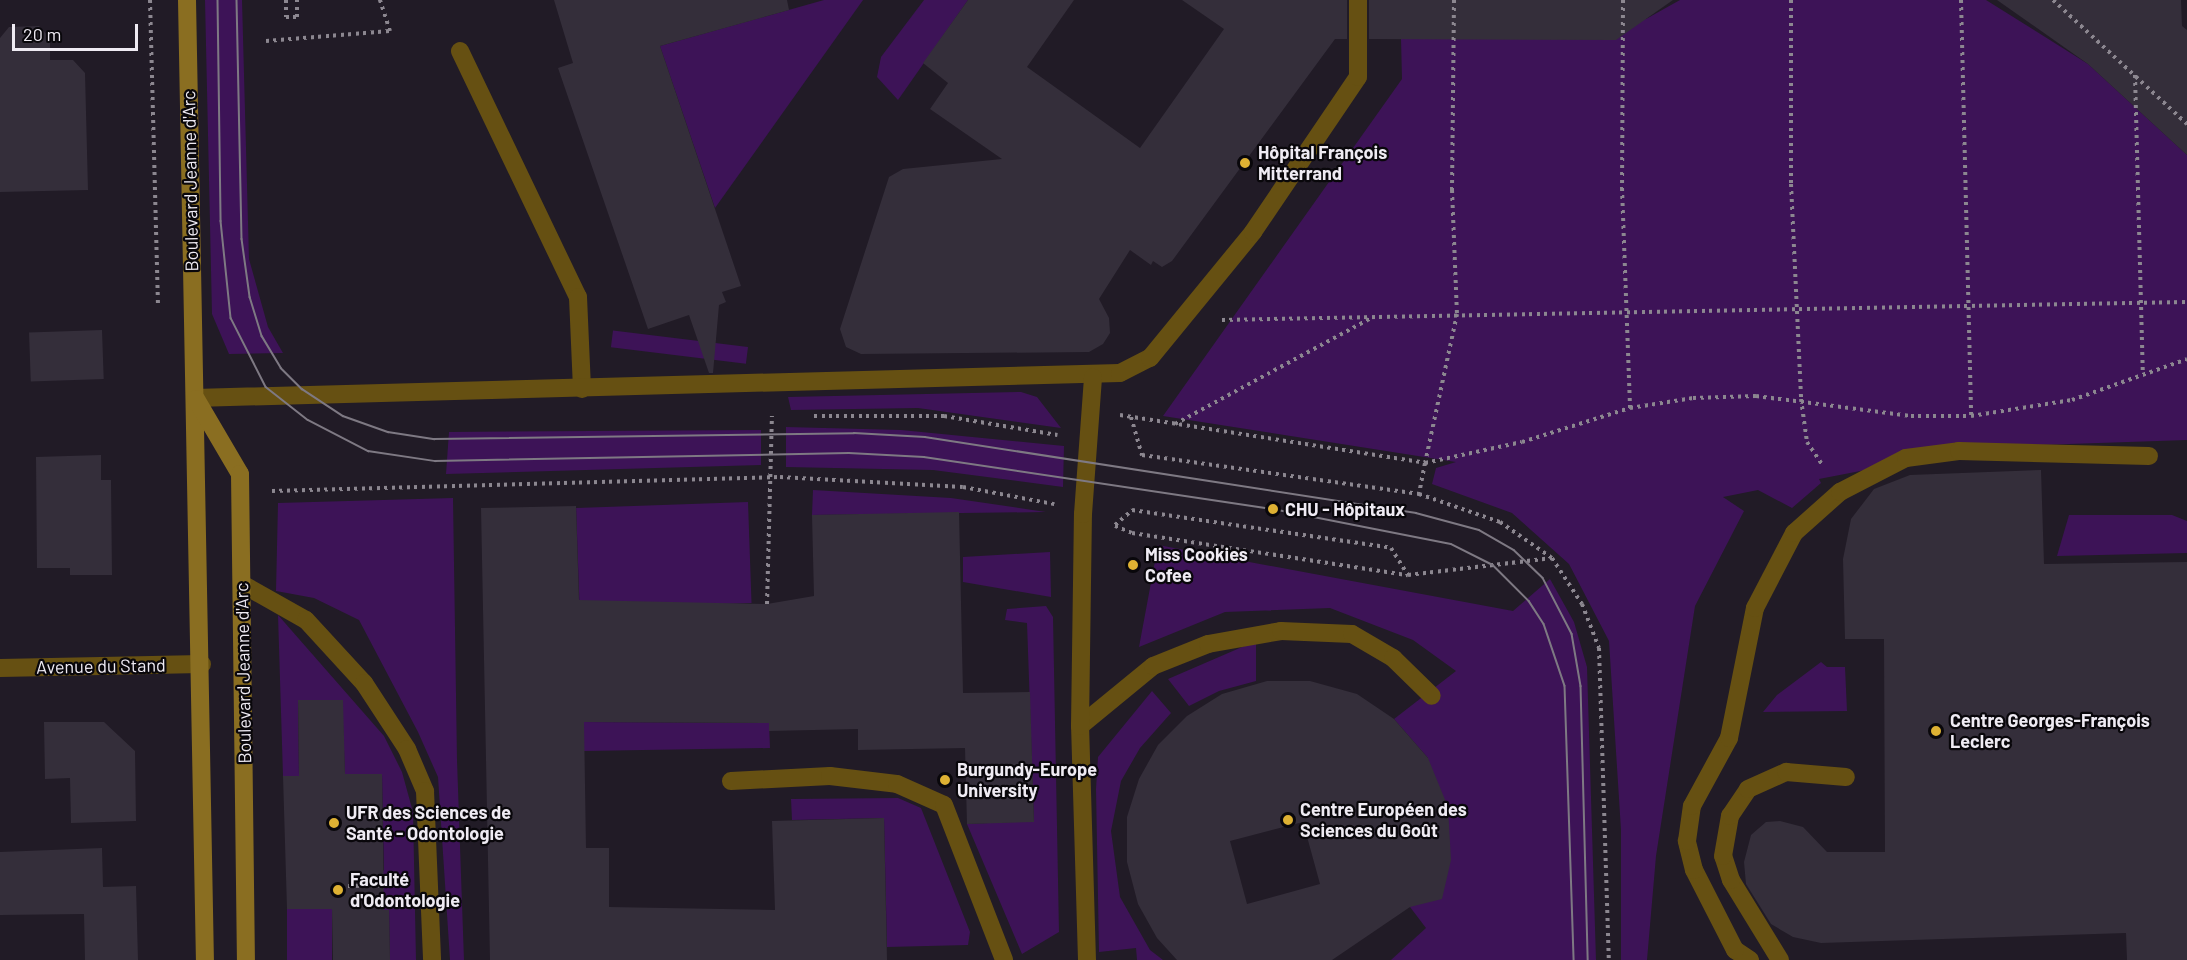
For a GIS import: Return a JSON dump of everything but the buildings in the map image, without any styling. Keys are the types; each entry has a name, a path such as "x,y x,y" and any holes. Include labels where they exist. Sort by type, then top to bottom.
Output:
{"main road":[{"name":"Boulevard Jeanne d'Arc","path":"187,0 202,664 205,960"},
{"name":"Boulevard Jeanne d'Arc","path":"195,398 240,474 246,960"}],"street":[{"path":"195,398 1093,377 1137,367 1179,321 1253,232 1358,77 1358,0"},
{"path":"460,51 578,297 582,389"},
{"path":"1087,960 1080,726 1083,514 1093,377"},
{"path":"1750,960 1735,950 1694,870 1687,841 1692,806 1729,738 1755,608 1794,533 1840,492 1906,458 1959,451 2149,456"},
{"path":"242,584 306,620 364,683 407,749 425,790 432,960"},
{"path":"1080,726 1152,666 1208,644 1281,631 1352,634 1393,658 1432,696"},
{"name":"Avenue du Stand","path":"0,668 202,664"},
{"path":"1780,960 1731,880 1723,856 1730,816 1748,789 1786,772 1846,777"},
{"path":"731,781 830,776 897,783 944,805 1004,960"}],"path":[{"path":"150,0 159,310"},
{"path":"286,0 286,17 297,17 297,0"},
{"path":"266,41 390,31 380,0"},
{"path":"1419,494 1457,314 1452,190 1454,0"},
{"path":"1623,0 1622,188 1629,312 1630,408"},
{"path":"1791,0 1791,184 1799,309 1801,399 1807,442 1840,492"},
{"path":"1961,0 1971,416"},
{"path":"2053,0 2187,124"},
{"path":"2135,75 2143,373"},
{"path":"1179,321 1970,304 2187,302"},
{"path":"1174,425 1374,317"},
{"path":"1089,411 1425,463 1522,442 1630,408 1693,398 1801,399 1911,416 1971,416 2072,400 2187,359"},
{"path":"761,415 783,416"},
{"path":"767,604 773,477 772,416"},
{"path":"806,416 944,416 1087,440"},
{"path":"1131,417 1142,455 1419,494 1500,522 1552,558 1582,604 1599,648 1609,960"},
{"path":"271,501 270,492 773,477 963,487 1038,498 1132,533 1408,575 1552,558"},
{"path":"1114,526 1132,510 1391,548 1408,575"},
{"path":"348,886 429,885"}],"shaded area":[{"path":"205,0 242,0 249,259 268,327 283,353 229,354 212,314"},
{"path":"824,0 863,0 715,208 660,46"},
{"path":"924,0 968,0 898,100 877,77 881,57"},
{"path":"1680,0 1986,0 2088,64 2187,155 2187,440 1984,447 1819,479 1821,483 1792,508 1758,490 1723,497 1744,511 1695,606 1656,856 1647,960 1621,960 1621,830 1609,641 1569,564 1512,513 1432,484 1436,468 1456,462 1163,416 1402,79 1401,39 1646,19"},
{"path":"613,330 748,347 746,364 611,347"},
{"path":"1021,392 1037,397 1061,428 918,408 791,410 788,397"},
{"path":"786,427 901,430 1064,446 1063,487 933,470 786,467"},
{"path":"761,430 761,465 446,474 449,432"},
{"path":"813,490 951,498 1046,512 812,515"},
{"path":"453,498 457,760 464,960 450,960 438,777 418,732 359,620 314,598 276,591 278,503"},
{"path":"748,502 752,603 580,609 576,508"},
{"path":"2069,515 2172,515 2187,521 2187,553 2057,556"},
{"path":"1158,545 1513,611 1550,579 1574,622 1587,667 1596,960 1391,960 1426,928 1410,907 1428,758 1394,719 1456,671 1413,640 1330,608 1225,612 1139,647"},
{"path":"1050,552 1051,597 963,582 963,557"},
{"path":"1046,606 1053,617 1059,932 1022,954 967,824 1034,821 1027,623 1005,620 1007,609"},
{"path":"278,615 384,736 402,772 413,812 416,960 390,960 389,910 348,910 384,870 382,774 345,774 342,700 298,701 299,776 283,776"},
{"path":"1256,641 1256,681 1219,691 1189,706 1168,679"},
{"path":"1821,662 1827,667 1845,667 1847,711 1763,712 1777,695"},
{"path":"1152,691 1171,713 1140,748 1121,781 1111,831 1120,897 1150,950 1163,960 1137,960 1136,948 1099,952 1096,789 1098,757"},
{"path":"584,722 769,723 770,748 584,751"},
{"path":"898,798 921,808 970,932 968,945 887,947 884,818 792,820 791,799"},
{"path":"287,909 332,909 332,960 287,960"}],"tram line":[{"path":"218,0 221,221 231,318 266,387 308,420 368,451 435,461 849,453 924,457 1273,509 1451,544 1493,565 1529,601 1544,624 1565,686 1574,960"},
{"path":"237,0 242,239 250,297 262,336 281,368 302,389 343,416 388,432 434,439 854,433 925,437 1416,513 1479,530 1514,550 1543,578 1572,634 1581,686 1588,960"}],"place":[{"name":"Hôpital François Mitterrand","path":"1245,163"},
{"name":"CHU - Hôpitaux","path":"1273,509"},
{"name":"Miss Cookies Cofee","path":"1133,565"},
{"name":"Centre Georges-François Leclerc","path":"1936,731"},
{"name":"Burgundy-Europe University","path":"945,780"},
{"name":"Centre Européen des Sciences du Goût","path":"1288,820"},
{"name":"UFR des Sciences de Santé - Odontologie","path":"334,823"},
{"name":"Faculté d'Odontologie","path":"338,890"}]}
